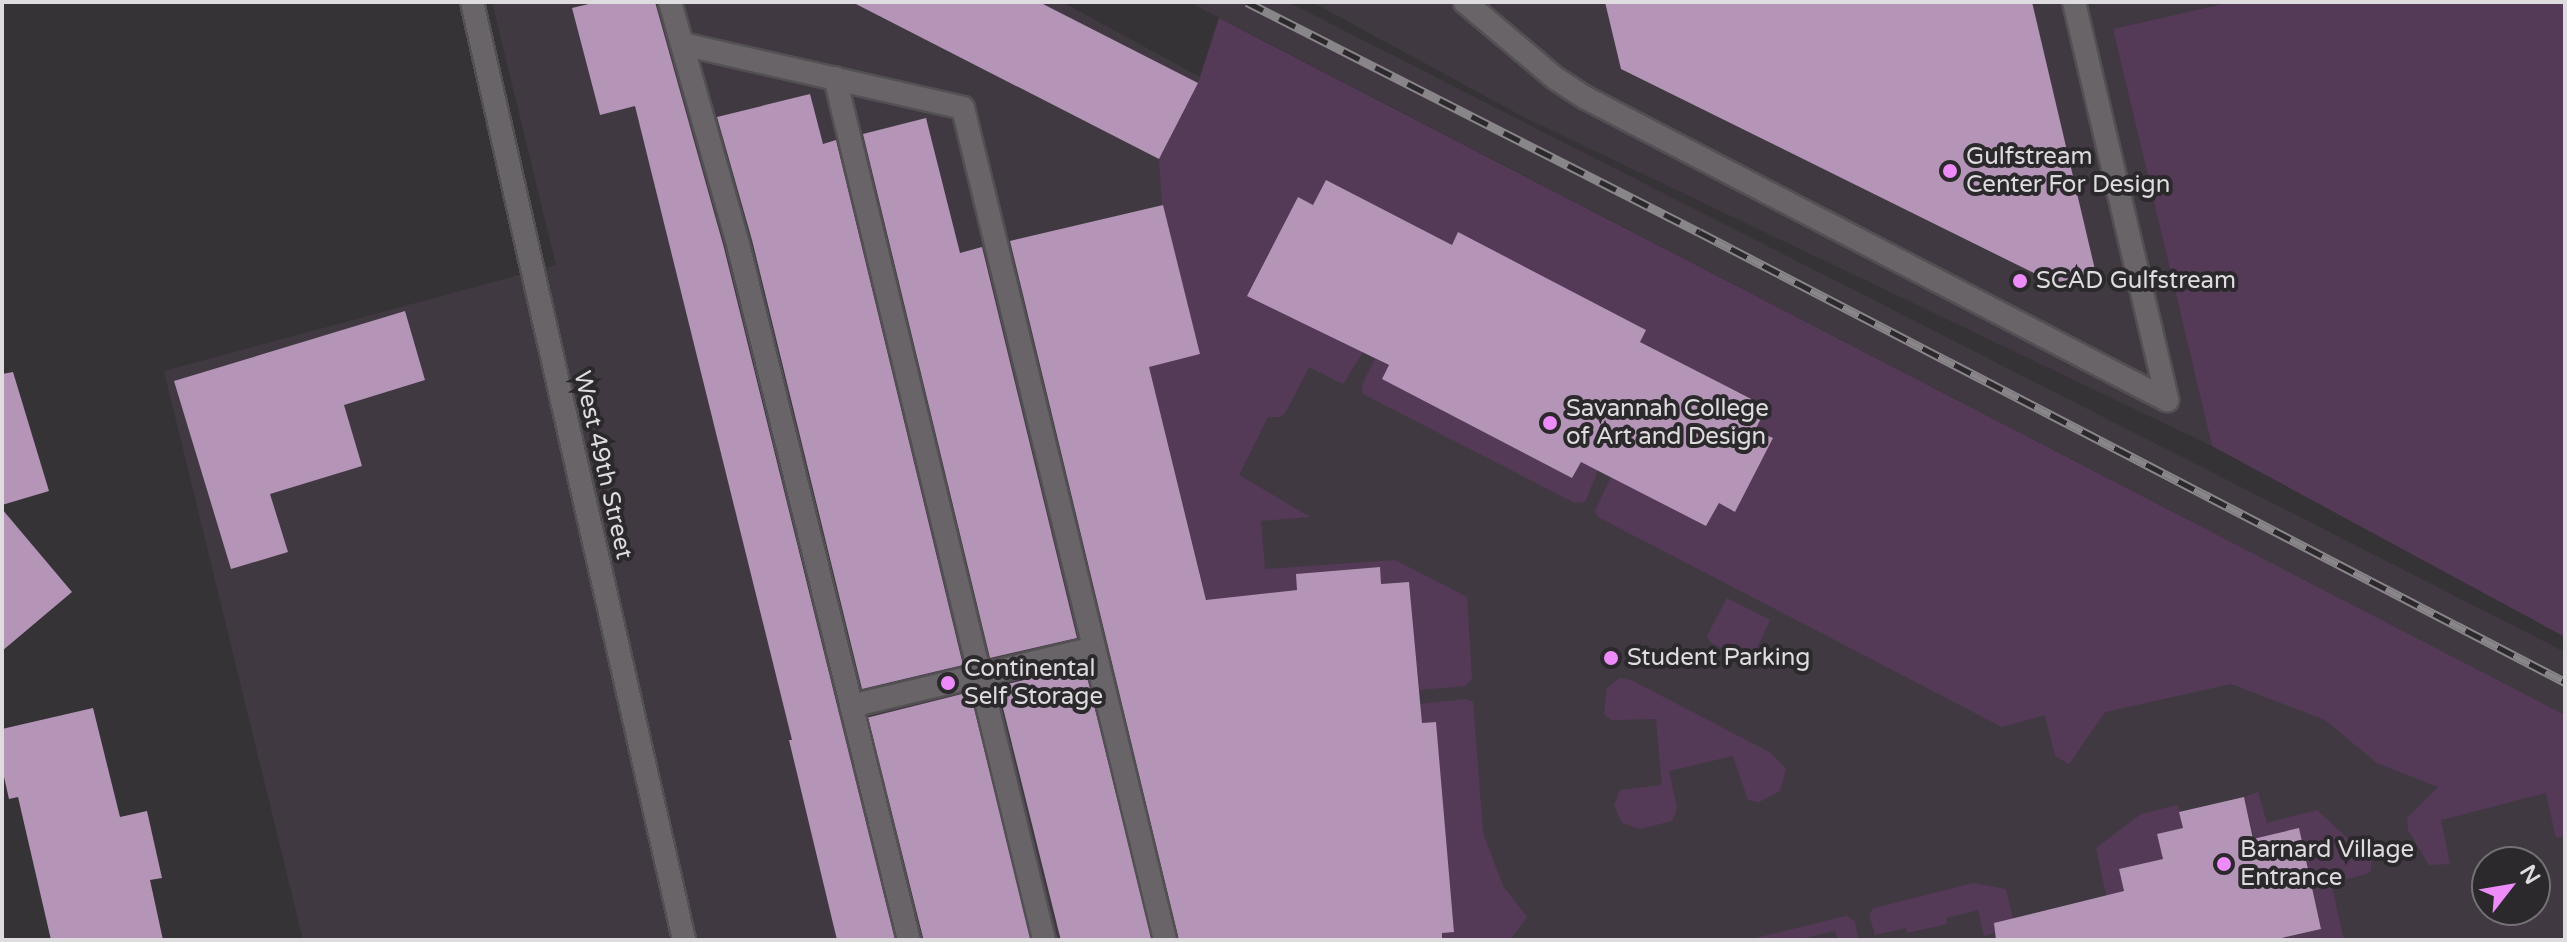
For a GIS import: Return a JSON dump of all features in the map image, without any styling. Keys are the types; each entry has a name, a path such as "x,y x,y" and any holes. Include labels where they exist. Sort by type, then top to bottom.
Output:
{"street":[{"name":"West 49th Street","path":"472,2 684,940"},
{"path":"670,2 738,244 909,940"},
{"path":"1465,2 1555,78 1586,98 2167,400 2074,2"},
{"path":"682,44 963,108 1165,940"},
{"path":"835,78 1044,940"},
{"path":"851,706 1094,648"}],"shaded area":[{"path":"492,2 1062,2 1198,76 2565,782 2565,940 303,940 164,371 556,265"},
{"path":"1189,2 1288,2 2565,652 2565,715"},
{"name":"SCAD Gulfstream","path":"1312,2 2231,2 2113,29 2212,446 1522,116"},
{"path":"2231,2 2565,2 2565,637 2212,446 2113,29"},
{"path":"1219,18 2565,715 2565,836 2556,838 2546,793 2441,820 2450,864 2429,865 2408,830 2407,818 2438,787 2377,763 2325,720 2231,684 2105,712 2069,764 2055,756 2045,715 2002,727 1598,517 1595,511 1611,477 1706,526 1719,503 1735,512 1772,438 1755,430 1767,407 1739,392 1736,397 1673,359 1647,370 1656,350 1640,342 1645,330 1458,233 1452,245 1388,212 1385,217 1355,195 1326,181 1313,205 1298,197 1262,303 1293,319 1298,313 1363,352 1343,384 1309,367 1287,410 1281,417 1268,417 1239,475 1310,517 1261,521 1265,569 1395,560 1467,597 1472,679 1465,686 1419,690 1409,582 1381,584 1379,567 1297,574 1297,590 1271,593 1291,940 1149,367 1200,354 1162,203 1159,159 1198,83"},
{"path":"1375,359 1389,366 1383,379 1572,477 1581,462 1598,470 1585,502 1575,503 1363,394 1362,385"},
{"path":"1727,598 1770,620 1755,652 1746,659 1711,643 1707,636"},
{"path":"1620,678 1631,680 1771,753 1786,769 1780,791 1759,802 1748,800 1733,756 1669,771 1677,808 1672,821 1640,829 1622,823 1614,805 1620,790 1662,785 1656,719 1611,720 1604,714 1607,688"},
{"path":"1466,699 1473,702 1483,833 1503,886 1527,917 1510,940 1442,940 1442,933 1454,931 1436,722 1422,723 1420,704"},
{"path":"2258,792 2267,823 2317,810 2371,860 2371,870 2367,874 2331,883 2344,940 2277,940 2321,929 2299,829 2254,839 2244,797"},
{"path":"2178,805 2183,828 2157,834 2163,859 2119,869 2135,940 2116,940 2096,848 2141,814"},
{"path":"1973,883 2006,889 2018,940 2002,931 1984,936 1978,910 1946,918 1947,924 1907,933 1906,928 1875,935 1869,914 1874,908"},
{"path":"1847,916 1855,922 1858,939 1838,940 1835,931 1796,940 1747,940"}],"building":[{"path":"597,2 655,2 724,248 895,940 837,940 789,740 792,740 635,106 600,115 572,8"},
{"path":"852,2 1039,2 1198,83 1159,159"},
{"name":"Gulfstream Center For Design","path":"1605,2 2032,2 2096,274 2054,283 1621,69"},
{"path":"810,94 823,144 836,140 963,665 862,689 752,240 717,117"},
{"path":"926,118 960,253 982,247 1077,638 990,658 863,134"},
{"path":"1326,180 1452,245 1458,232 1646,330 1640,342 1767,407 1755,430 1773,438 1735,512 1719,503 1706,526 1581,462 1572,478 1382,379 1389,365 1247,296 1298,197 1313,205"},
{"path":"1163,205 1200,354 1149,367 1206,600 1297,590 1296,574 1380,567 1381,584 1409,582 1422,723 1436,722 1454,932 1442,933 1442,940 1179,940 1010,241"},
{"path":"405,311 425,380 344,405 362,466 270,494 288,552 231,569 174,381"},
{"path":"13,372 49,491 2,505 2,374"},
{"path":"2,509 72,592 2,651"},
{"path":"1084,665 1152,940 1061,940 998,687"},
{"path":"970,692 1032,939 924,940 868,717"},
{"path":"93,708 120,817 147,811 162,878 150,880 163,940 51,940 18,797 9,799 2,768 2,729"},
{"name":"Barnard Village Entrance","path":"2244,797 2253,839 2299,828 2321,929 2273,940 1996,940 1994,923 2124,891 2119,869 2163,859 2157,834 2183,828 2179,812"}],"railway":[{"path":"1247,2 1699,232 2565,682"}],"place":[{"name":"Gulfstream Center For Design","path":"1950,171"},
{"name":"SCAD Gulfstream","path":"2020,281"},
{"name":"Savannah College of Art and Design","path":"1550,423"},
{"name":"Student Parking","path":"1611,658"},
{"name":"Continental Self Storage","path":"948,683"},
{"name":"Barnard Village Entrance","path":"2224,864"}]}
